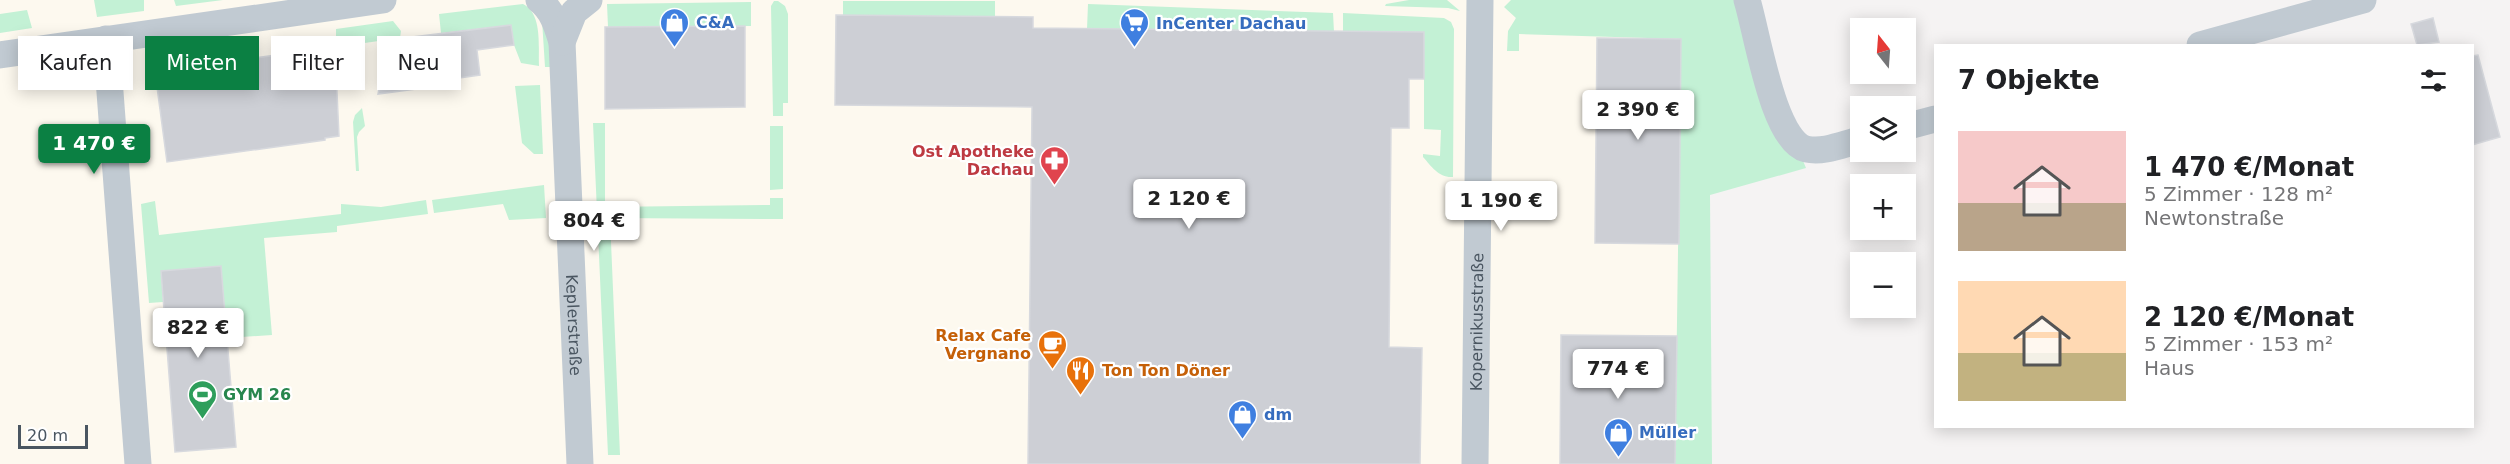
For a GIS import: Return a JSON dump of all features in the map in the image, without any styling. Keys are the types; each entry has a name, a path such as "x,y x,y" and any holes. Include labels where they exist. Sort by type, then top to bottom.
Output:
{"street":[{"path":"127,36 382,0"},
{"name":"Keplerstraße","path":"539,0 547,6 556,22 562,42 580,464"},
{"name":"Keplerstraße","path":"562,42 574,12 589,0"},
{"name":"Kopernikusstraße","path":"1475,464 1480,0"},
{"path":"1747,0 1775,106 1788,135 1796,145 1820,151 1850,143"},
{"path":"2204,44 2363,0"},
{"path":"0,55 18,52"},
{"path":"110,90 138,464"},
{"path":"1916,124 1934,119"}],"shaded area":[{"path":"0,0 1519,0 1515,19 1707,23 1712,464 0,464"}],"green space":[{"path":"94,0 144,0 144,11 97,17"},
{"path":"174,0 223,0 176,6"},
{"path":"1409,0 1447,0 1460,11 1448,8 1385,6"},
{"path":"1511,0 1736,0 1806,168 1710,195 1712,464 1675,464 1681,39 1519,34 1519,51 1507,51 1508,31 1516,18 1504,7"},
{"path":"774,1 785,6 788,14 788,103 783,103 783,116 773,116 771,6"},
{"path":"843,1 995,1 995,17 843,15"},
{"path":"751,2 751,26 608,27 607,4"},
{"path":"523,4 534,15 537,23 539,66 521,63 514,45 511,25 441,33 439,14"},
{"path":"1088,4 1333,13 1334,32 1087,29"},
{"path":"27,10 32,28 0,33 0,14"},
{"path":"1343,13 1444,18 1451,22 1454,29 1453,177 1440,174 1423,157 1423,154 1440,156 1441,130 1424,129 1424,33 1343,32"},
{"path":"542,20 547,20 551,67 545,67"},
{"path":"393,21 401,31 400,36 377,36 377,41 365,43 365,36 336,36 336,29"},
{"path":"540,85 543,154 534,154 522,143 515,86"},
{"path":"362,108 365,126 357,137 359,171 356,171 353,122 355,115"},
{"path":"593,123 605,123 605,207 770,205 770,198 783,198 783,219 610,218 620,455 608,455"},
{"path":"770,126 783,126 783,189 770,190"},
{"path":"544,185 546,218 509,220 503,204 434,213 432,200"},
{"path":"426,200 428,214 337,226 337,232 264,238 272,335 227,338 221,266 161,271 163,302 149,303 141,204 155,201 159,235 341,214 341,204 381,207"}],"building":[{"name":"InCenter Dachau","path":"836,15 1033,17 1033,28 1424,32 1424,79 1409,79 1409,128 1391,128 1389,347 1422,348 1420,464 1028,464 1032,107 835,105"},
{"path":"2433,18 2439,42 2417,44 2411,24"},
{"path":"511,25 514,45 477,50 480,75 461,78 461,36 421,36"},
{"name":"C&A","path":"745,26 745,107 605,109 605,27"},
{"path":"1597,38 1681,39 1679,244 1595,243"},
{"path":"2478,55 2500,137 2474,144 2474,56"},
{"path":"271,56 271,90 337,90 339,136 325,138 325,140 167,162 157,90 259,90 259,57"},
{"path":"379,90 408,90 378,94"},
{"path":"221,266 236,447 175,452 161,271"},
{"path":"1561,335 1677,336 1675,464 1560,464"}],"place":[{"name":"C&A","path":"675,48"},
{"name":"InCenter Dachau","path":"1135,48"},
{"name":"Ost Apotheke Dachau","path":"1055,186"},
{"name":"Relax Cafe Vergnano","path":"1052,370"},
{"name":"Ton Ton Döner","path":"1081,396"},
{"name":"GYM 26","path":"202,420"},
{"name":"dm","path":"1243,440"},
{"name":"Müller","path":"1618,458"}]}
